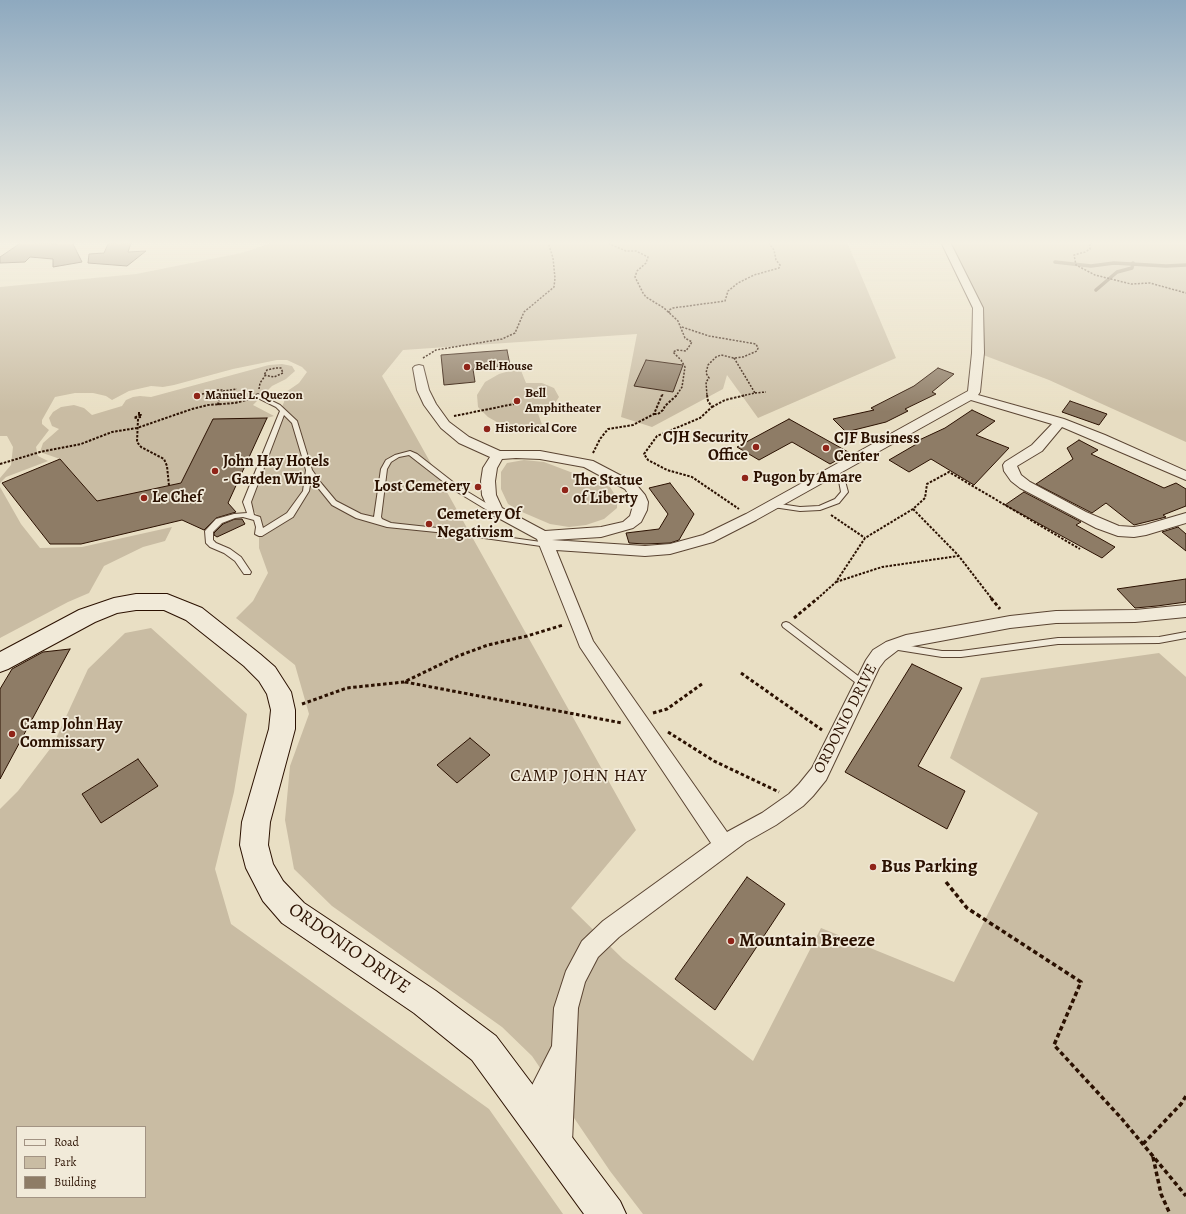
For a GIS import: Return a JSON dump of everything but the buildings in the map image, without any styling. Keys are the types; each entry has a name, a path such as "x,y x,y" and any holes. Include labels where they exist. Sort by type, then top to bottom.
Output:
{"street":[{"path":"498,455 490,468 488,481 489,495 496,511 546,541 619,550 645,551 670,549 708,539 751,518 970,396 974,392 978,353 978,308 973,299"},
{"path":"419,368 423,390 430,405 444,425 464,440 498,455 540,455 588,464 630,486 638,495 641,502 640,510 636,519 628,525 616,529 546,541"},
{"path":"970,396 1060,422 1186,476"},
{"path":"1060,422 1036,448 1010,465 1011,471 1016,478 1025,485 1101,525 1118,531 1134,532 1146,530 1186,518"},
{"path":"546,541 586,643 725,846"},
{"name":"ORDONIO DRIVE","path":"0,663 87,616 114,606 136,602 167,602 194,614 267,674 279,692 283,710 282,729 256,822 254,846 260,868 273,892 293,913 424,1002 484,1048 607,1214"},
{"name":"ORDONIO DRIVE","path":"559,1148 566,1008 574,979 590,949 611,929 739,835 785,808 806,790 819,774 872,666 879,655 892,646 922,638 1010,622 1056,617 1135,616 1186,611"},
{"name":"ORDONIO DRIVE","path":"532,1111 564,1049"}],"lane":[{"path":"258,396 278,406 295,422 309,470 318,484 334,503 359,516 390,525 546,541"},
{"path":"251,516 247,502 283,411"},
{"path":"378,521 376,517 384,469 391,458 404,454 415,455 456,488 496,511"},
{"path":"247,572 238,559 213,545 208,536 209,531 219,521 234,516 243,515 251,516 258,521 259,534 290,515 306,491 309,470"},
{"path":"773,505 800,509 820,508 837,501 845,492 842,481 835,470"},
{"path":"786,625 863,684"},
{"path":"892,646 928,652 961,654 1058,641 1159,640 1186,635"}],"path":[{"path":"419,368 424,357 436,350 502,339 515,333 524,312 540,299"},
{"path":"600,439 608,429 633,425 655,413 658,414 663,410 664,406 676,397 682,387 685,366 673,352 677,350 686,351 692,342 685,338 682,328 669,313 648,299"},
{"path":"669,313 669,310 673,308 725,301 726,299"},
{"path":"682,328 709,336 756,344 758,348 757,351 743,357 734,358 721,355 708,365 706,373 709,378 706,382 706,389 708,402 712,407"},
{"path":"734,358 755,393"},
{"path":"276,368 283,370 283,373 277,377 270,378 265,376 264,373 267,370 276,368"},
{"path":"202,394 219,390 223,391 237,389"},
{"path":"218,405 220,394 223,391"},
{"path":"215,392 220,394"},
{"path":"751,518 692,477 667,470 648,460 644,454 658,436 700,418 712,407 725,400 766,392"},
{"path":"655,413 663,394"},
{"path":"0,464 40,452 82,444 112,432 137,428 192,408 235,403 258,396"},
{"path":"440,419 514,404"},
{"path":"138,419 134,419 134,417 139,413 142,416 138,419 137,442 141,447 164,459 167,466 169,486"},
{"path":"786,625 836,582 865,538 913,509 925,498 927,484 949,472 1080,550"},
{"path":"820,508 865,538"},
{"path":"913,509 958,556 1010,622"},
{"path":"836,582 882,567 958,556"},
{"path":"404,682 458,656 482,647 567,624"},
{"path":"740,673 825,732"},
{"path":"283,710 347,688 404,682 626,724"},
{"path":"649,714 667,709 702,684"},
{"path":"662,728 714,761 763,783"},
{"path":"946,882 967,908 1081,982 1054,1046 1153,1155 1186,1196"},
{"path":"1143,1144 1186,1096"},
{"path":"1153,1155 1161,1194 1170,1214"}],"green space":[{"path":"0,299 871,299 896,358 758,418 727,375 723,389 652,427 621,417 637,334 403,350 382,376 636,830 571,908 623,959 753,1061 821,928 954,982 1038,813 950,758 981,678 1159,653 1186,677 1186,1214 643,1214 610,1171 532,1056 502,1027 332,906 294,869 285,820 290,766 309,714 295,665 236,618 253,601 268,573 259,548 259,517 250,507 248,488 284,402 286,392 299,383 307,372 302,367 287,360 277,360 233,369 174,385 163,387 151,386 129,391 112,400 106,396 93,393 75,393 55,397 42,420 42,424 49,430 36,447 38,456 48,461 6,477 0,483 0,478 11,465 13,447 7,436 0,436"},
{"path":"973,299 1186,299 1186,442 1049,380 978,353 978,308"},
{"path":"282,364 292,366 295,371 286,379 272,386 253,405 274,416 267,418 181,483 97,501 60,459 40,452 43,443 59,429 52,426 49,418 53,412 61,407 74,405 84,408 92,415 122,406 126,400 133,397 151,397 269,365"},
{"name":"Bell Amphitheater","path":"520,368 526,383 542,383 554,388 559,397 553,406 537,411 543,427 523,428 502,425 488,417 478,407 477,395 485,382 499,374"},
{"path":"524,460 544,462 610,487 617,498 617,508 604,519 586,525 569,527 550,524 522,512 508,504 501,489 501,472 507,463"},
{"path":"0,487 21,524 40,548 82,547 172,527 165,541 143,547 104,566 89,593 68,602 0,638"},
{"path":"151,628 247,714 234,792 215,869 231,924 489,1109 563,1214 0,1214 0,809 18,791 53,745 88,669 125,633"}],"place":[{"name":"Bell House","path":"467,367"},
{"name":"Manuel L. Quezon","path":"197,396"},
{"name":"Bell Amphitheater","path":"517,401"},
{"name":"Historical Core","path":"487,429"},
{"name":"CJH Security Office","path":"756,447"},
{"name":"CJF Business Center","path":"826,448"},
{"name":"John Hay Hotels - Garden Wing","path":"215,471"},
{"name":"Pugon by Amare","path":"745,478"},
{"name":"Lost Cemetery","path":"478,487"},
{"name":"The Statue of Liberty","path":"565,490"},
{"name":"Le Chef","path":"144,498"},
{"name":"Cemetery Of Negativism","path":"429,524"},
{"name":"Camp John Hay Commissary","path":"12,734"},
{"name":"Bus Parking","path":"873,867"},
{"name":"Mountain Breeze","path":"731,941"}],"district":[{"name":"CAMP JOHN HAY","path":"579,777"}]}
